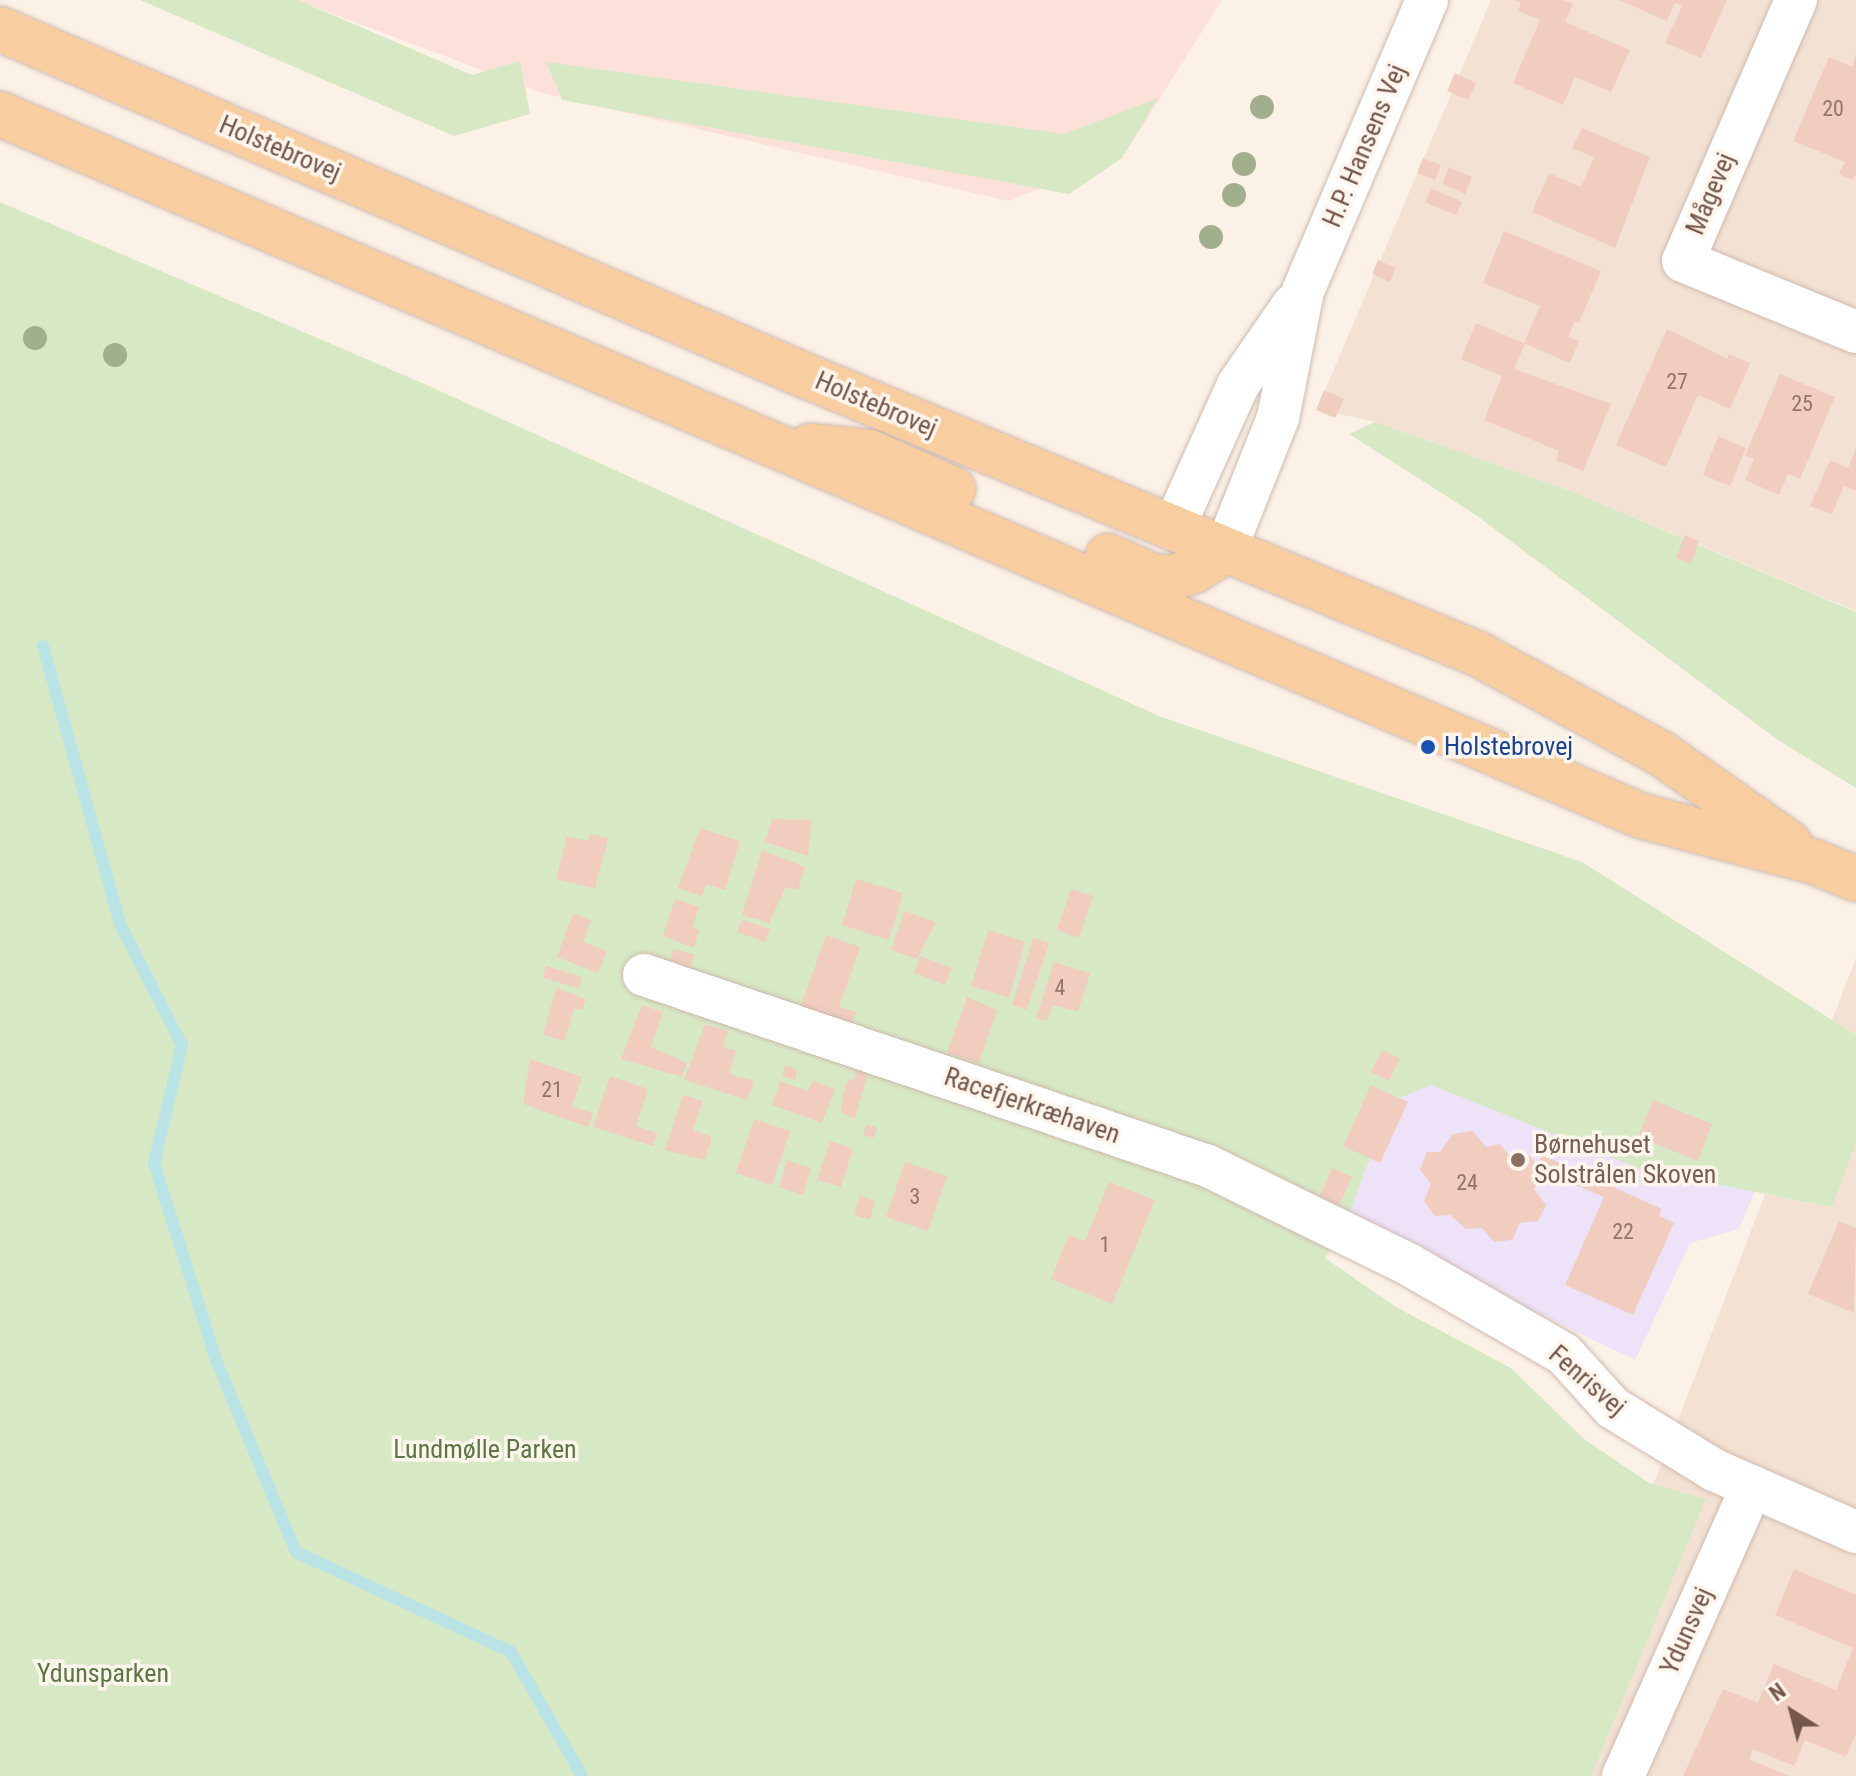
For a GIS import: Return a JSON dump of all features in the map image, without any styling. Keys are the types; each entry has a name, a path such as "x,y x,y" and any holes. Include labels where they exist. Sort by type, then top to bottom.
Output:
{"main road":[{"name":"Holstebrovej","path":"0,29 1225,551 1478,654 1662,754 1815,862"},
{"name":"Holstebrovej","path":"0,114 764,442 1176,597 1642,816 1815,862 1856,879"},
{"path":"1173,529 1176,597"},
{"path":"1176,597 1194,571 1225,551"}],"street":[{"name":"H.P. Hansens Vej","path":"1173,529 1238,385 1303,291 1427,0"},
{"name":"Mågevej","path":"1796,0 1683,261 1856,332"},
{"name":"H.P. Hansens Vej","path":"1225,551 1278,418 1303,291"},
{"name":"Racefjerkræhaven","path":"644,975 1208,1166 1408,1264"},
{"name":"Fenrisvej","path":"1408,1264 1564,1354 1613,1408 1714,1470 1856,1532"},
{"name":"Ydunsvej","path":"1623,1776 1752,1486"}],"shaded area":[{"path":"297,0 1222,0 1122,158 1008,201 542,93"},
{"path":"1491,0 1856,0 1856,611 1576,493 1375,422 1317,409"},
{"path":"1856,958 1856,1776 1541,1776"},
{"name":"Børnehuset Solstrålen Skoven","path":"1338,1025 1776,1141 1739,1229 1690,1243 1635,1360 1259,1179"}],"green space":[{"path":"140,0 298,0 472,75 520,61 530,114 454,136"},
{"path":"546,62 1064,134 1158,98 1122,158 1069,194 562,100"},
{"name":"Lundmølle Parken","path":"0,202 420,382 1159,716 1582,862 1856,1035 1856,1143 1832,1207 1643,1170 1431,1085 1390,1102 1346,1224 1325,1258 1396,1307 1511,1368 1584,1439 1649,1483 1706,1499 1591,1776 0,1776"},
{"path":"1375,422 1576,493 1856,612 1856,788 1778,740 1473,513 1349,434"}],"building":[{"path":"1514,0 1564,0 1573,4 1565,22 1630,50 1611,92 1575,77 1563,105 1513,83 1540,20 1518,11 1521,3"},
{"path":"1619,0 1727,0 1701,58 1665,43 1682,6 1675,3 1667,21"},
{"path":"1856,52 1856,174 1853,180 1839,174 1845,162 1793,141 1829,57 1853,67"},
{"path":"1455,73 1476,83 1468,100 1447,91"},
{"path":"1582,128 1650,157 1615,248 1532,212 1549,173 1581,187 1594,157 1572,148"},
{"path":"1423,158 1441,165 1435,180 1417,173"},
{"path":"1449,167 1472,177 1465,194 1442,184"},
{"path":"1431,188 1462,202 1456,215 1425,202"},
{"path":"1504,231 1601,271 1579,323 1574,322 1568,337 1579,341 1570,363 1525,344 1514,369 1611,404 1583,471 1556,460 1559,451 1484,420 1502,376 1461,359 1476,323 1524,343 1540,306 1483,283"},
{"path":"1378,260 1396,268 1390,282 1372,274"},
{"path":"1667,329 1727,359 1729,354 1750,363 1730,409 1698,395 1666,467 1616,445"},
{"path":"1780,374 1835,397 1800,479 1788,474 1779,495 1745,480 1754,459 1745,456"},
{"path":"1324,390 1344,399 1335,418 1316,410"},
{"path":"1718,436 1746,448 1730,486 1703,475"},
{"path":"1856,448 1856,491 1844,486 1832,514 1810,506 1830,460 1848,468"},
{"path":"1685,535 1699,541 1691,564 1676,558"},
{"path":"772,819 812,820 808,856 765,842"},
{"path":"700,828 740,841 725,890 706,884 702,896 678,888"},
{"path":"590,834 608,838 595,889 556,879 567,836 589,841"},
{"path":"762,850 805,867 798,890 786,887 769,923 742,915"},
{"path":"856,879 903,893 889,940 842,925"},
{"path":"1071,889 1093,896 1079,938 1057,930"},
{"path":"675,899 699,907 692,928 699,930 694,948 663,936"},
{"path":"904,911 936,922 917,959 891,950"},
{"path":"573,913 591,920 583,942 607,951 598,973 557,957"},
{"path":"742,920 770,929 765,942 737,932"},
{"path":"988,930 1025,942 1009,998 971,986"},
{"path":"826,935 860,947 839,1007 856,1012 851,1027 800,1009"},
{"path":"1033,938 1049,943 1027,1010 1012,1005"},
{"path":"673,949 694,954 689,972 668,967"},
{"path":"920,956 952,968 945,985 914,973"},
{"path":"1054,962 1090,973 1078,1012 1053,1005 1047,1021 1036,1018"},
{"path":"546,966 582,977 579,988 543,978"},
{"path":"556,988 586,999 582,1010 574,1008 565,1041 543,1035"},
{"path":"967,997 997,1010 979,1063 947,1053"},
{"path":"642,1005 663,1012 651,1047 687,1063 682,1077 621,1059"},
{"path":"705,1024 728,1031 723,1047 736,1051 729,1074 754,1081 747,1100 684,1080"},
{"path":"1382,1050 1400,1058 1389,1081 1371,1072"},
{"path":"530,1059 582,1077 572,1106 593,1113 588,1127 523,1104"},
{"path":"785,1065 798,1070 795,1080 782,1076"},
{"path":"857,1070 868,1073 855,1118 842,1114 841,1103 848,1079 854,1080"},
{"path":"610,1076 648,1089 636,1126 657,1133 653,1146 593,1127"},
{"path":"780,1081 808,1091 813,1081 835,1089 822,1123 772,1105"},
{"path":"1371,1085 1408,1102 1380,1163 1343,1146"},
{"path":"683,1095 703,1101 693,1130 712,1137 705,1160 665,1150"},
{"path":"1653,1100 1712,1124 1698,1161 1638,1137"},
{"path":"754,1119 790,1131 772,1185 736,1173"},
{"path":"866,1125 877,1127 874,1138 863,1135"},
{"path":"1473,1131 1486,1147 1500,1144 1511,1157 1530,1156 1535,1163 1544,1156 1662,1209 1659,1216 1674,1223 1633,1315 1565,1285 1604,1197 1543,1171 1534,1189 1546,1205 1538,1221 1520,1223 1512,1240 1494,1242 1482,1228 1466,1229 1450,1215 1435,1216 1424,1201 1431,1184 1420,1170 1427,1152 1440,1152 1453,1134"},
{"path":"830,1141 853,1149 841,1187 817,1180"},
{"path":"787,1160 811,1168 803,1195 779,1187"},
{"path":"905,1162 947,1176 928,1231 886,1217"},
{"path":"1332,1168 1352,1177 1335,1214 1316,1205"},
{"path":"1109,1182 1155,1200 1112,1304 1051,1279 1069,1235 1085,1241"},
{"path":"860,1195 875,1201 870,1220 854,1215"},
{"path":"1839,1221 1856,1228 1854,1313 1808,1294"},
{"path":"1794,1569 1856,1595 1856,1734 1846,1757 1805,1740 1794,1766 1753,1749 1749,1759 1789,1776 1683,1776 1723,1689 1758,1703 1774,1664 1836,1690 1853,1648 1775,1615"}],"waterway":[{"path":"43,646 120,924 182,1045 154,1163 216,1360 296,1552 511,1652 582,1776"}],"place":[{"name":"Holstebrovej","path":"1428,747"},
{"name":"Børnehuset Solstrålen Skoven","path":"1518,1160"}],"park label":[{"name":"Ydunsparken","path":"103,1674"}]}
